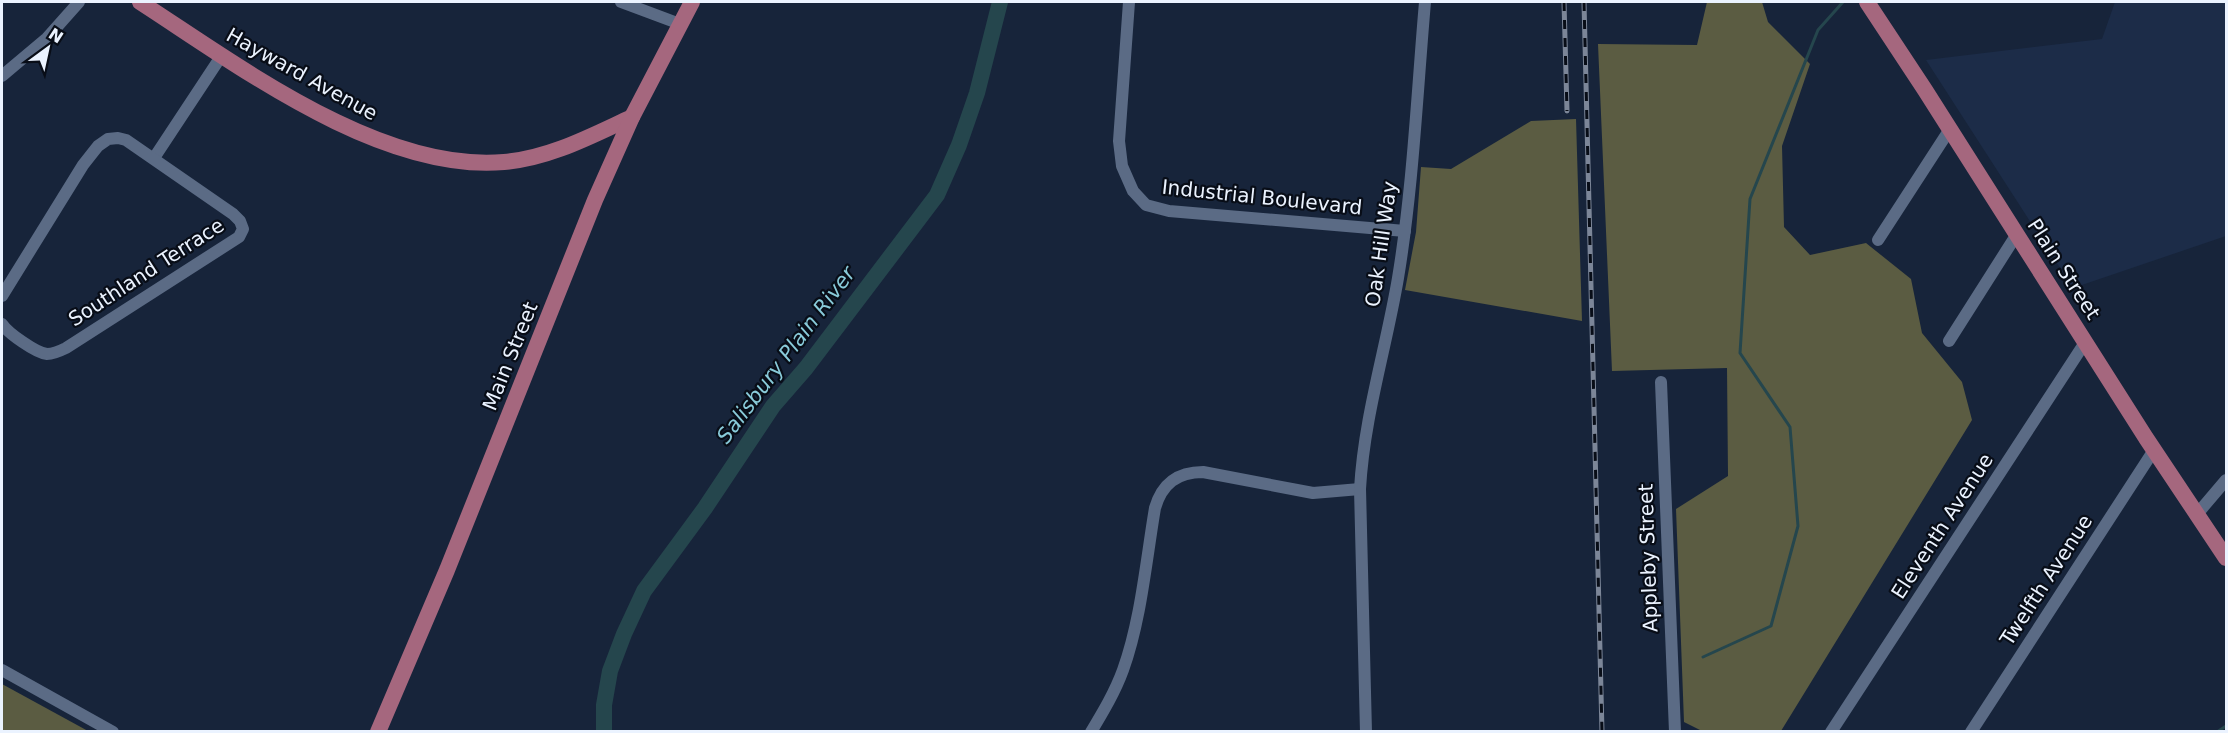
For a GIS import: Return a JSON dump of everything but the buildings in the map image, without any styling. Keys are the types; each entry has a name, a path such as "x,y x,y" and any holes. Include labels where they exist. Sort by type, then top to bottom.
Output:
{"main road":[{"name":"Hayward Avenue","path":"140,2 277,89 326,116 421,156 468,163 505,162 543,154 594,135 632,117"},
{"name":"Main Street","path":"378,732 436,597 581,233 632,117 692,2"},
{"name":"Plain Street","path":"1867,2 2154,450 2226,558"},
{"path":"594,135 606,134 621,142"}],"street":[{"path":"2,76 47,38 79,2"},
{"path":"621,2 680,24"},
{"name":"Industrial Boulevard","path":"1129,2 1119,141 1122,166 1133,191 1146,205 1169,211 1405,231"},
{"name":"Oak Hill Way","path":"1366,732 1360,489 1362,452 1397,282 1405,231 1425,2"},
{"path":"154,158 222,55"},
{"path":"1878,240 1950,129"},
{"name":"Southland Terrace","path":"2,296 83,165 108,139 126,140 154,158 240,221 243,229 240,237 55,353 46,354 36,350 2,324"},
{"path":"1949,340 2017,234"},
{"name":"Eleventh Avenue","path":"1831,732 2085,341"},
{"name":"Appleby Street","path":"1661,382 1675,732"},
{"name":"Twelfth Avenue","path":"1971,732 2154,450"},
{"path":"1091,732 1118,684 1127,658 1155,508 1159,495 1167,484 1190,472 1203,472 1313,493 1360,489"},
{"path":"2198,513 2226,480"},
{"path":"2,669 113,732"}],"shaded area":[{"path":"2115,2 2226,2 2226,236 2073,288 1926,60 2102,39"}],"green space":[{"path":"1707,2 1762,2 1768,22 1810,64 1782,146 1784,227 1810,255 1866,243 1911,279 1922,333 1962,382 1972,420 1781,731 1702,731 1684,722 1676,509 1728,476 1727,368 1612,371 1598,44 1697,45"},
{"path":"1576,119 1582,321 1405,290 1416,232 1421,167 1451,169 1531,121"},
{"path":"2,684 88,731 2,731"}],"waterway":[{"name":"Salisbury Plain River","path":"604,732 604,705 610,671 644,591 705,508 773,406 806,368 937,195 959,145 977,93 1000,2"},
{"path":"1703,657 1771,626 1798,526 1790,427 1740,353 1750,199 1818,30 1843,2"},
{"path":"2217,732 2226,726"}],"railway":[{"path":"1564,2 1567,111"},
{"path":"1584,2 1602,732"}]}
